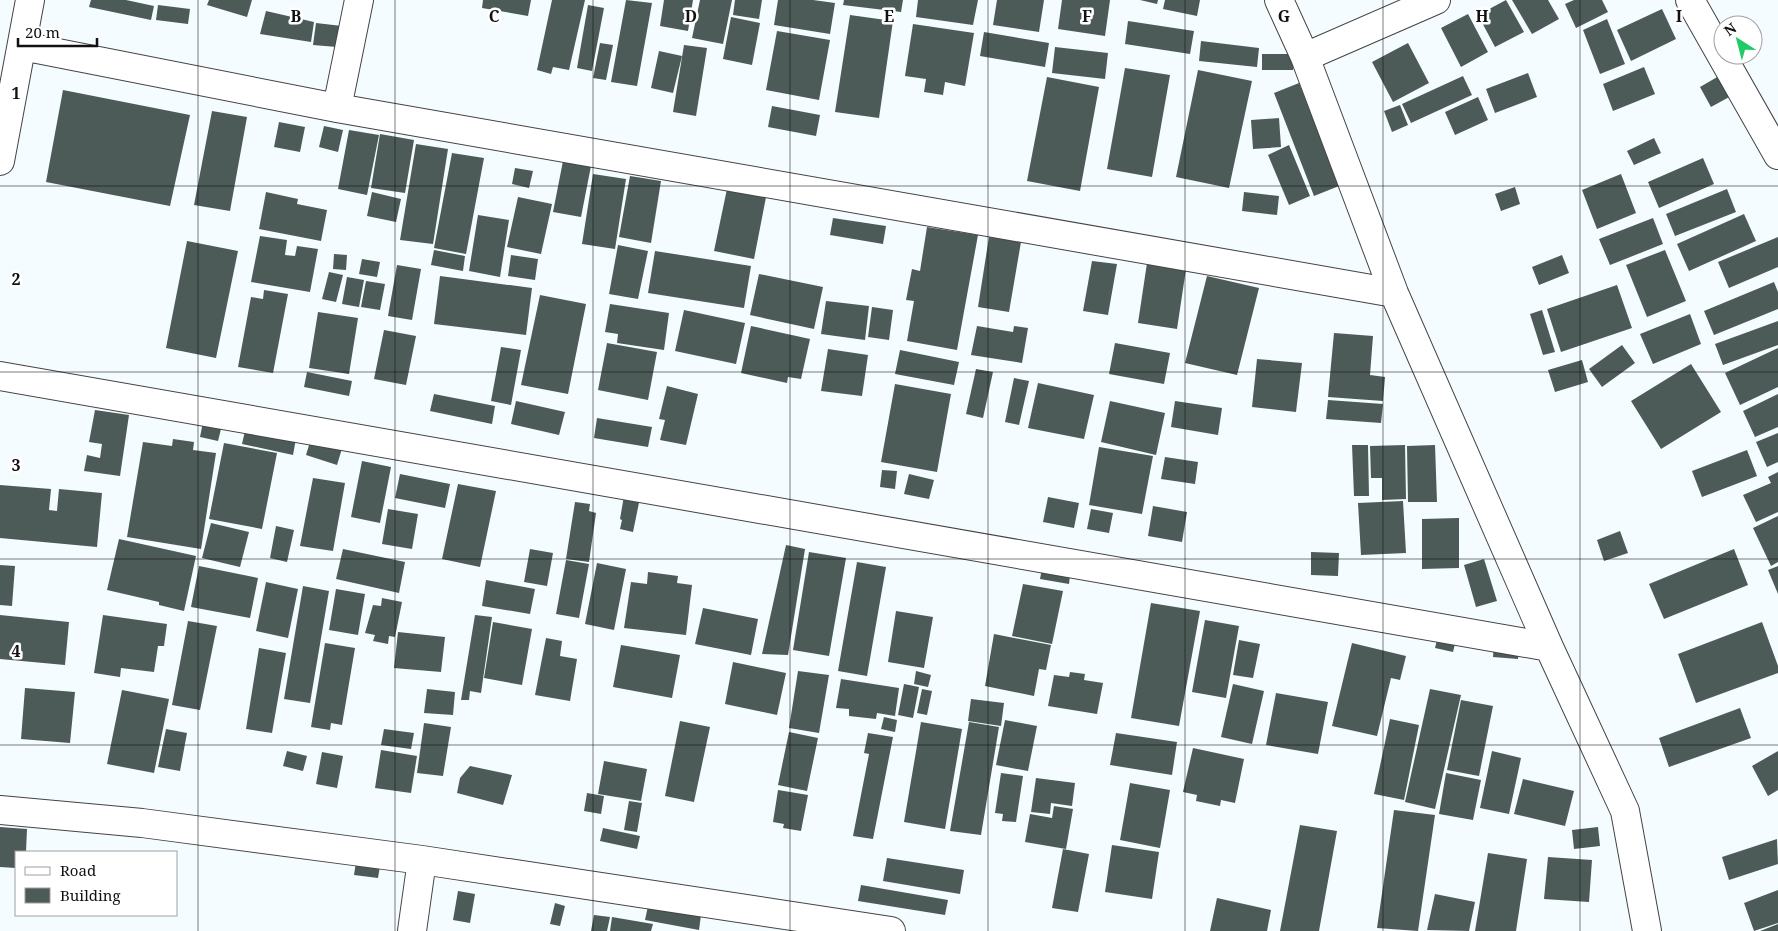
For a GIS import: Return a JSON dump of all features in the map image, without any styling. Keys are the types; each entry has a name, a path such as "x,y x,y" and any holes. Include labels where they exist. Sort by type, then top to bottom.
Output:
{"street":[{"path":"0,161 30,0"},
{"path":"337,108 359,0"},
{"path":"1280,0 1305,58 1394,293 1549,647 1625,811 1647,931"},
{"path":"1305,58 1436,0"},
{"path":"1690,0 1778,156"},
{"path":"22,46 337,108 1394,293"},
{"path":"0,376 1549,647"},
{"path":"0,810 142,823 422,860 891,931"},
{"path":"412,931 422,860"}],"building":[{"path":"91,0 126,0 154,6 151,20 89,7"},
{"path":"209,0 252,0 247,17 207,5"},
{"path":"483,0 531,0 528,16 482,8"},
{"path":"552,0 585,0 569,70 553,67 551,74 537,70"},
{"path":"626,0 652,3 637,86 611,82"},
{"path":"664,0 693,0 688,31 660,26"},
{"path":"700,0 732,0 723,44 692,38"},
{"path":"735,0 762,0 759,19 733,15"},
{"path":"778,0 813,0 835,3 830,34 774,25"},
{"path":"844,0 903,0 901,12 843,5"},
{"path":"918,0 978,0 973,25 916,17"},
{"path":"997,0 1044,0 1039,32 993,25"},
{"path":"1062,0 1110,0 1105,36 1058,29"},
{"path":"1140,0 1158,0 1157,4"},
{"path":"1165,0 1200,0 1197,16 1163,9"},
{"path":"1506,0 1524,32 1495,47 1478,15"},
{"path":"1512,0 1548,0 1559,19 1532,34"},
{"path":"1574,0 1602,0 1608,12 1576,28 1565,4"},
{"path":"158,5 190,9 188,24 156,20"},
{"path":"588,5 604,8 592,71 577,68"},
{"path":"1662,9 1676,39 1631,61 1617,30"},
{"path":"266,11 314,22 311,42 260,34"},
{"path":"1468,14 1488,52 1461,67 1441,28"},
{"path":"850,15 893,21 879,118 835,112"},
{"path":"731,17 760,23 752,65 723,59"},
{"path":"1607,19 1625,64 1600,74 1583,30"},
{"path":"1128,21 1194,31 1190,54 1125,44"},
{"path":"316,23 342,26 337,47 313,45"},
{"path":"913,24 974,33 965,86 945,82 943,95 924,92 926,79 905,76"},
{"path":"777,31 830,40 819,100 766,90"},
{"path":"984,32 1049,43 1045,67 980,56"},
{"path":"1201,41 1259,48 1257,67 1199,61"},
{"path":"600,43 613,45 606,80 593,78"},
{"path":"1408,43 1429,83 1393,102 1372,62"},
{"path":"684,45 707,48 696,116 673,112"},
{"path":"1055,47 1108,53 1105,79 1052,73"},
{"path":"659,51 682,56 673,93 651,88"},
{"path":"1262,54 1293,54 1293,70 1262,70"},
{"path":"1644,67 1655,94 1613,111 1603,84"},
{"path":"1125,68 1170,75 1152,177 1107,169"},
{"path":"1198,70 1252,81 1229,188 1176,177"},
{"path":"1528,73 1537,97 1495,113 1486,89"},
{"path":"1463,76 1472,95 1411,123 1402,104"},
{"path":"1719,76 1731,96 1711,107 1700,87"},
{"path":"1047,77 1099,87 1080,191 1027,181"},
{"path":"1299,83 1339,186 1314,196 1274,93"},
{"path":"63,90 190,115 170,206 46,182"},
{"path":"1478,97 1488,120 1455,135 1445,112"},
{"path":"1400,105 1408,125 1392,132 1384,111"},
{"path":"772,106 820,115 816,136 768,127"},
{"path":"212,111 247,117 230,211 194,205"},
{"path":"1279,118 1281,147 1253,149 1251,120"},
{"path":"279,122 305,127 300,152 274,147"},
{"path":"324,126 343,130 338,152 319,147"},
{"path":"349,130 379,135 367,195 338,189"},
{"path":"380,134 414,140 405,193 371,188"},
{"path":"1654,138 1661,153 1634,165 1627,151"},
{"path":"416,144 448,149 433,244 400,240"},
{"path":"1289,145 1310,196 1289,205 1268,155"},
{"path":"452,153 484,158 466,254 434,248"},
{"path":"1703,158 1714,184 1659,208 1648,182"},
{"path":"563,161 591,166 581,217 553,212"},
{"path":"515,168 533,171 529,188 512,184"},
{"path":"593,174 626,179 615,249 582,244"},
{"path":"1621,174 1636,213 1597,229 1582,190"},
{"path":"630,176 661,181 651,243 619,237"},
{"path":"728,184 767,192 754,259 714,251"},
{"path":"1515,187 1520,204 1501,211 1495,194"},
{"path":"1727,189 1736,212 1675,236 1666,214"},
{"path":"266,192 298,199 297,204 327,210 321,241 259,229"},
{"path":"372,192 401,199 396,222 367,216"},
{"path":"1244,192 1279,196 1277,215 1242,211"},
{"path":"518,197 552,204 541,254 507,247"},
{"path":"1744,214 1756,241 1689,271 1677,244"},
{"path":"478,215 509,220 500,277 469,271"},
{"path":"833,218 886,226 883,244 830,235"},
{"path":"1653,218 1663,244 1610,265 1599,239"},
{"path":"927,227 978,235 957,350 907,341 914,301 906,300 912,269 920,271"},
{"path":"260,236 287,240 285,255 295,256 297,246 318,249 310,292 251,282"},
{"path":"989,237 1021,242 1009,312 978,307"},
{"path":"1778,237 1778,267 1729,288 1718,262"},
{"path":"187,241 238,251 216,358 166,348"},
{"path":"618,245 648,251 638,299 609,294"},
{"path":"434,250 465,256 463,271 431,265"},
{"path":"1665,250 1686,301 1647,317 1626,265"},
{"path":"655,251 751,266 744,308 648,293"},
{"path":"334,254 347,255 346,270 333,269"},
{"path":"511,255 538,259 535,280 508,276"},
{"path":"1562,255 1569,273 1539,285 1532,267"},
{"path":"362,259 380,262 377,277 359,274"},
{"path":"1092,261 1117,264 1108,315 1083,311"},
{"path":"1147,263 1186,269 1177,329 1138,323"},
{"path":"397,265 421,269 412,320 388,316"},
{"path":"329,272 343,275 336,302 322,299"},
{"path":"759,274 823,287 814,329 750,315"},
{"path":"440,276 532,288 526,335 434,324"},
{"path":"1207,276 1259,288 1237,375 1185,363"},
{"path":"347,277 364,280 359,307 342,304"},
{"path":"366,281 385,284 380,310 361,307"},
{"path":"1774,282 1778,292 1778,309 1714,335 1704,311"},
{"path":"1617,285 1632,328 1561,352 1547,309"},
{"path":"264,290 288,294 273,373 238,367 251,297 263,299"},
{"path":"540,295 586,304 568,394 521,385"},
{"path":"826,301 869,306 865,340 821,334"},
{"path":"610,304 669,313 664,350 617,343 618,334 605,332"},
{"path":"872,307 893,310 889,340 868,337"},
{"path":"684,310 745,323 736,364 675,351"},
{"path":"1542,310 1555,352 1543,355 1530,314"},
{"path":"318,312 358,318 349,374 309,368"},
{"path":"1690,314 1701,344 1653,364 1640,334"},
{"path":"1778,321 1778,345 1723,365 1715,344"},
{"path":"751,326 810,339 801,379 788,377 787,383 741,373"},
{"path":"977,326 1013,332 1014,326 1028,328 1022,363 971,355"},
{"path":"384,330 416,336 406,385 374,379"},
{"path":"1334,333 1373,336 1370,375 1385,377 1383,401 1328,397"},
{"path":"607,343 657,352 648,400 598,390"},
{"path":"1115,343 1170,353 1164,384 1109,374"},
{"path":"1622,345 1635,363 1602,387 1589,369"},
{"path":"501,347 521,350 511,405 491,401"},
{"path":"1778,348 1778,387 1740,405 1725,373"},
{"path":"828,349 868,355 862,396 821,391"},
{"path":"900,350 959,362 954,385 895,374"},
{"path":"1257,359 1302,363 1296,412 1252,407"},
{"path":"1582,360 1588,382 1555,392 1548,370"},
{"path":"1691,364 1721,412 1661,449 1631,401"},
{"path":"976,369 993,372 983,418 966,414"},
{"path":"307,372 352,381 349,396 304,387"},
{"path":"1014,378 1029,381 1019,425 1005,422"},
{"path":"1038,383 1094,395 1084,439 1028,428"},
{"path":"895,384 951,394 937,472 881,462"},
{"path":"667,386 698,394 686,445 660,440 665,420 659,419"},
{"path":"434,394 495,406 492,424 430,411"},
{"path":"1778,394 1778,427 1755,437 1743,411"},
{"path":"1328,400 1383,404 1381,423 1326,419"},
{"path":"516,401 565,412 559,435 511,424"},
{"path":"1110,401 1165,413 1156,455 1101,442"},
{"path":"1175,401 1222,408 1218,435 1171,427"},
{"path":"95,410 129,415 120,476 84,471 87,455 100,458 102,444 89,442"},
{"path":"204,417 223,421 218,441 200,437"},
{"path":"597,418 652,427 648,447 594,438"},
{"path":"247,422 297,433 293,455 242,444"},
{"path":"313,432 344,442 337,465 306,455"},
{"path":"1778,433 1778,462 1767,467 1756,442"},
{"path":"173,439 194,442 193,450 216,453 201,549 127,537 143,442 172,446"},
{"path":"224,443 277,453 262,529 209,519"},
{"path":"1352,445 1368,445 1369,496 1354,496"},
{"path":"1405,445 1406,499 1382,500 1382,478 1371,478 1370,446"},
{"path":"1435,445 1437,502 1408,502 1407,446"},
{"path":"1099,447 1153,456 1142,514 1089,505"},
{"path":"1747,450 1757,476 1702,497 1692,471"},
{"path":"1165,457 1198,462 1195,484 1161,479"},
{"path":"362,461 391,467 380,523 351,517"},
{"path":"882,470 897,471 895,489 880,487"},
{"path":"1778,472 1778,512 1756,522 1743,495 1771,483 1768,477"},
{"path":"400,474 450,484 445,508 395,498"},
{"path":"909,474 934,480 929,499 904,494"},
{"path":"313,478 345,483 333,551 300,546"},
{"path":"458,484 496,491 480,567 442,559"},
{"path":"0,485 51,489 49,510 57,511 59,489 102,493 97,547 0,538"},
{"path":"625,490 641,493 633,532 620,529"},
{"path":"1048,497 1079,503 1074,528 1043,522"},
{"path":"1403,501 1406,553 1361,555 1358,503"},
{"path":"575,502 590,504 589,511 596,513 589,562 566,559"},
{"path":"1153,506 1187,512 1182,542 1148,536"},
{"path":"388,509 418,514 412,549 382,544"},
{"path":"1091,509 1113,513 1109,533 1087,529"},
{"path":"1778,516 1778,562 1771,566 1753,528"},
{"path":"1459,518 1459,568 1422,569 1422,519"},
{"path":"211,523 249,532 240,567 202,558"},
{"path":"276,526 294,530 287,562 270,558"},
{"path":"1620,531 1628,553 1604,561 1597,540"},
{"path":"119,539 196,556 184,611 159,605 159,602 107,590"},
{"path":"786,545 805,549 788,655 762,654"},
{"path":"343,549 405,562 399,593 336,579"},
{"path":"530,549 553,553 547,586 524,582"},
{"path":"1734,549 1748,585 1664,619 1649,584"},
{"path":"809,552 846,558 829,656 793,650"},
{"path":"1311,552 1339,553 1338,576 1311,575"},
{"path":"1484,559 1497,601 1476,607 1464,565"},
{"path":"566,560 589,564 579,618 556,614"},
{"path":"857,562 886,567 867,676 838,671"},
{"path":"597,563 626,569 614,630 585,624"},
{"path":"1043,563 1071,567 1069,584 1040,579"},
{"path":"0,565 15,566 12,606 0,605"},
{"path":"199,566 258,578 250,618 191,607"},
{"path":"1778,566 1778,594 1768,570"},
{"path":"648,572 678,576 677,583 692,585 686,635 624,628 631,582 647,584"},
{"path":"486,580 535,589 530,614 482,606"},
{"path":"266,582 298,589 288,638 256,631"},
{"path":"1023,584 1063,591 1052,644 1012,636"},
{"path":"303,586 329,591 310,703 284,699"},
{"path":"336,589 365,594 358,635 329,630"},
{"path":"382,598 402,602 395,637 389,636 388,644 373,641 375,635 365,633 373,605 381,606"},
{"path":"1151,603 1200,611 1179,726 1131,718"},
{"path":"703,608 758,619 751,655 695,644"},
{"path":"896,611 933,617 924,668 888,662"},
{"path":"0,615 69,622 65,665 0,659"},
{"path":"103,615 167,624 164,646 158,646 154,672 121,668 120,677 94,673"},
{"path":"475,615 492,617 481,693 470,691 469,700 461,700"},
{"path":"1205,620 1239,626 1226,698 1192,692"},
{"path":"188,621 217,626 200,710 172,705"},
{"path":"493,622 532,629 522,685 484,678"},
{"path":"1762,622 1778,666 1778,673 1696,703 1678,654"},
{"path":"398,632 445,637 441,672 394,668"},
{"path":"1439,632 1457,636 1453,652 1435,648"},
{"path":"994,634 1051,645 1046,670 1039,669 1034,696 985,686"},
{"path":"546,638 562,641 560,656 577,659 570,701 535,695"},
{"path":"1239,640 1260,644 1253,678 1233,675"},
{"path":"325,643 355,648 342,725 331,723 330,730 311,727"},
{"path":"1352,643 1406,656 1400,680 1391,678 1377,736 1332,726"},
{"path":"1494,644 1519,646 1518,659 1493,657"},
{"path":"621,645 680,655 672,698 613,687"},
{"path":"259,648 286,653 272,733 246,729"},
{"path":"733,662 786,673 777,715 725,704"},
{"path":"798,671 829,675 819,733 789,728"},
{"path":"916,671 931,675 928,687 914,684"},
{"path":"1070,672 1085,674 1084,680 1103,683 1097,714 1048,706 1054,675 1069,677"},
{"path":"841,679 899,688 895,716 877,713 876,719 849,716 849,709 836,708"},
{"path":"904,684 919,687 913,718 898,715"},
{"path":"1233,684 1264,691 1252,744 1221,737"},
{"path":"25,688 75,692 70,743 21,739"},
{"path":"427,689 455,692 453,715 424,713"},
{"path":"922,689 932,691 927,715 917,713"},
{"path":"1430,689 1461,695 1435,809 1405,802"},
{"path":"122,690 169,699 154,773 107,764"},
{"path":"1276,693 1328,702 1318,754 1266,745"},
{"path":"971,699 1004,703 1001,726 968,721"},
{"path":"1461,700 1493,706 1479,776 1447,770"},
{"path":"1740,708 1751,738 1669,767 1659,738"},
{"path":"884,717 897,720 895,732 881,729"},
{"path":"1390,719 1419,725 1404,800 1374,794"},
{"path":"1005,720 1037,726 1028,771 996,765"},
{"path":"680,721 710,727 694,802 665,796"},
{"path":"921,722 962,729 945,829 904,822"},
{"path":"969,722 999,727 981,835 950,831"},
{"path":"424,723 451,727 443,776 417,773"},
{"path":"166,729 187,733 180,771 158,767"},
{"path":"384,729 414,733 411,749 381,745"},
{"path":"789,732 818,738 807,791 778,785"},
{"path":"868,733 893,737 873,839 853,836 869,754 864,753"},
{"path":"1116,733 1177,742 1172,775 1110,765"},
{"path":"1193,748 1244,759 1235,803 1221,800 1220,806 1196,801 1197,795 1183,792"},
{"path":"381,750 417,756 411,793 375,788"},
{"path":"287,751 307,756 303,771 283,766"},
{"path":"1492,751 1521,758 1509,814 1480,808"},
{"path":"1778,751 1778,790 1768,796 1752,766"},
{"path":"322,752 343,756 337,788 316,784"},
{"path":"604,761 647,769 641,801 598,794"},
{"path":"470,766 512,775 503,805 457,793 460,778"},
{"path":"1001,773 1023,776 1016,822 1002,821 1003,814 995,813"},
{"path":"1446,773 1481,780 1473,820 1439,814"},
{"path":"1036,778 1075,783 1072,806 1051,803 1050,814 1031,812"},
{"path":"1523,779 1574,791 1565,826 1514,814"},
{"path":"1130,783 1170,790 1160,848 1120,840"},
{"path":"778,790 808,795 801,831 783,828 784,824 773,822"},
{"path":"587,793 604,796 601,814 584,811"},
{"path":"629,801 642,803 637,832 624,830"},
{"path":"1054,806 1073,809 1066,849 1025,842 1030,814 1052,818"},
{"path":"1394,810 1435,815 1418,931 1377,928"},
{"path":"1300,825 1337,831 1319,931 1280,931"},
{"path":"0,827 27,829 26,851 15,851 15,868 0,867"},
{"path":"1598,827 1600,846 1574,849 1572,830"},
{"path":"603,828 640,836 637,849 600,841"},
{"path":"1777,839 1778,864 1729,880 1722,857"},
{"path":"1112,845 1159,852 1152,899 1105,892"},
{"path":"1063,849 1089,854 1078,912 1052,908"},
{"path":"1488,853 1527,859 1516,931 1475,931"},
{"path":"1548,857 1592,860 1589,902 1544,899"},
{"path":"887,858 964,870 960,894 883,881"},
{"path":"356,862 380,866 378,878 354,875"},
{"path":"861,885 948,900 945,915 858,901"},
{"path":"1778,890 1778,923 1754,931 1744,903"},
{"path":"458,891 475,894 470,923 453,920"},
{"path":"1435,894 1475,902 1469,931 1427,930"},
{"path":"1217,898 1271,910 1267,931 1210,931"},
{"path":"555,903 565,906 560,926 550,924"},
{"path":"648,906 701,915 699,930 645,920"},
{"path":"594,915 610,917 607,931 591,931"},
{"path":"612,917 653,924 651,931 610,931"},
{"path":"1778,924 1778,931 1760,931"}]}
